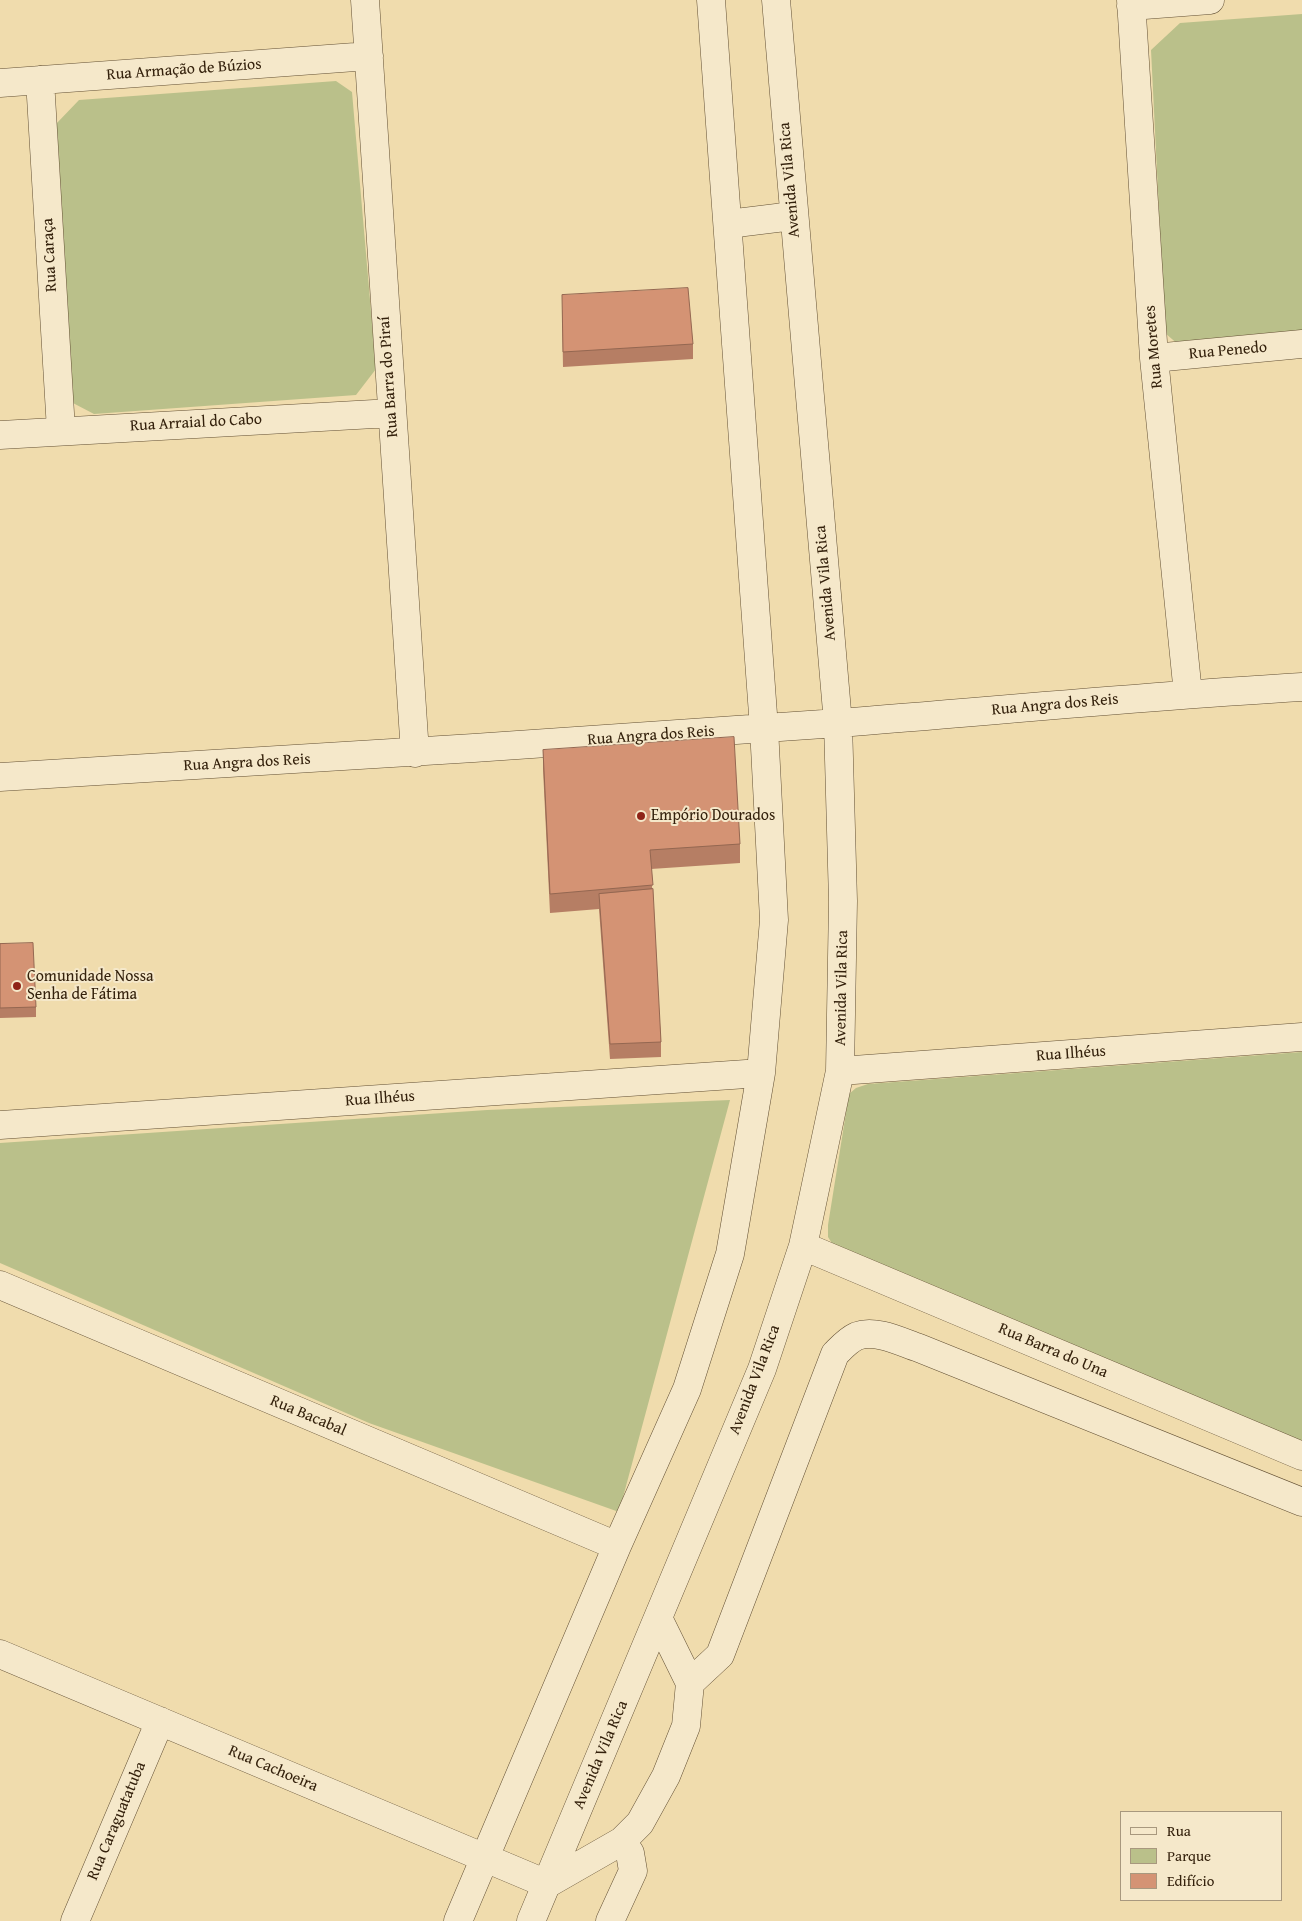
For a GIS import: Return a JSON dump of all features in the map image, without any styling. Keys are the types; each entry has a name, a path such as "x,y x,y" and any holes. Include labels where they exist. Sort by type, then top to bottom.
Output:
{"street":[{"name":"Rua Barra do Piraí","path":"365,0 415,753"},
{"path":"458,1921 617,1546 687,1389 730,1254 761,1073 774,920 764,728 711,0"},
{"name":"Avenida Vila Rica","path":"531,1921 762,1369 804,1246 840,1071 843,901 838,723 793,216 776,0"},
{"path":"1131,3 1210,0"},
{"name":"Rua Moretes","path":"1131,3 1154,358 1188,694"},
{"name":"Rua Armação de Búzios","path":"0,83 369,56"},
{"name":"Rua Caraça","path":"40,80 60,430"},
{"path":"728,224 793,216"},
{"name":"Rua Penedo","path":"1154,358 1302,344"},
{"name":"Rua Arraial do Cabo","path":"0,435 60,430 392,413"},
{"name":"Rua Angra dos Reis","path":"0,777 415,753 1302,687"},
{"name":"Rua Ilhéus","path":"840,1071 1302,1038"},
{"name":"Rua Ilhéus","path":"0,1125 761,1073"},
{"name":"Rua Barra do Una","path":"804,1246 1302,1456"},
{"name":"Rua Bacabal","path":"0,1285 617,1546"},
{"path":"547,1884 626,1847 640,1823 666,1776 686,1726 697,1676 720,1655 835,1354 847,1342 858,1336 874,1334 919,1348 1302,1502"},
{"path":"658,1618 697,1676"},
{"name":"Rua Cachoeira","path":"0,1654 547,1884"},
{"name":"Rua Caraguatatuba","path":"75,1921 160,1721"},
{"path":"610,1921 633,1871 626,1847"}],"green space":[{"path":"1302,14 1302,337 1180,346 1165,333 1151,50 1180,23"},
{"path":"336,81 352,92 376,369 356,395 94,414 71,402 56,124 79,100"},
{"path":"1302,1052 1302,1442 833,1245 828,1237 828,1225 849,1094 856,1088 868,1084"},
{"path":"730,1100 619,1512 369,1423 0,1263 0,1143 487,1110"}],"building":[{"path":"688,288 693,344 563,352 562,295"},
{"name":"Empório Dourados","path":"734,737 740,844 650,850 653,885 550,894 543,750"},
{"path":"653,889 661,1042 610,1044 599,894"},
{"name":"Comunidade Nossa Senha de Fátima","path":"33,943 36,1007 0,1008 0,944"}],"place":[{"name":"Empório Dourados","path":"641,816"},
{"name":"Comunidade Nossa Senha de Fátima","path":"17,986"}]}
